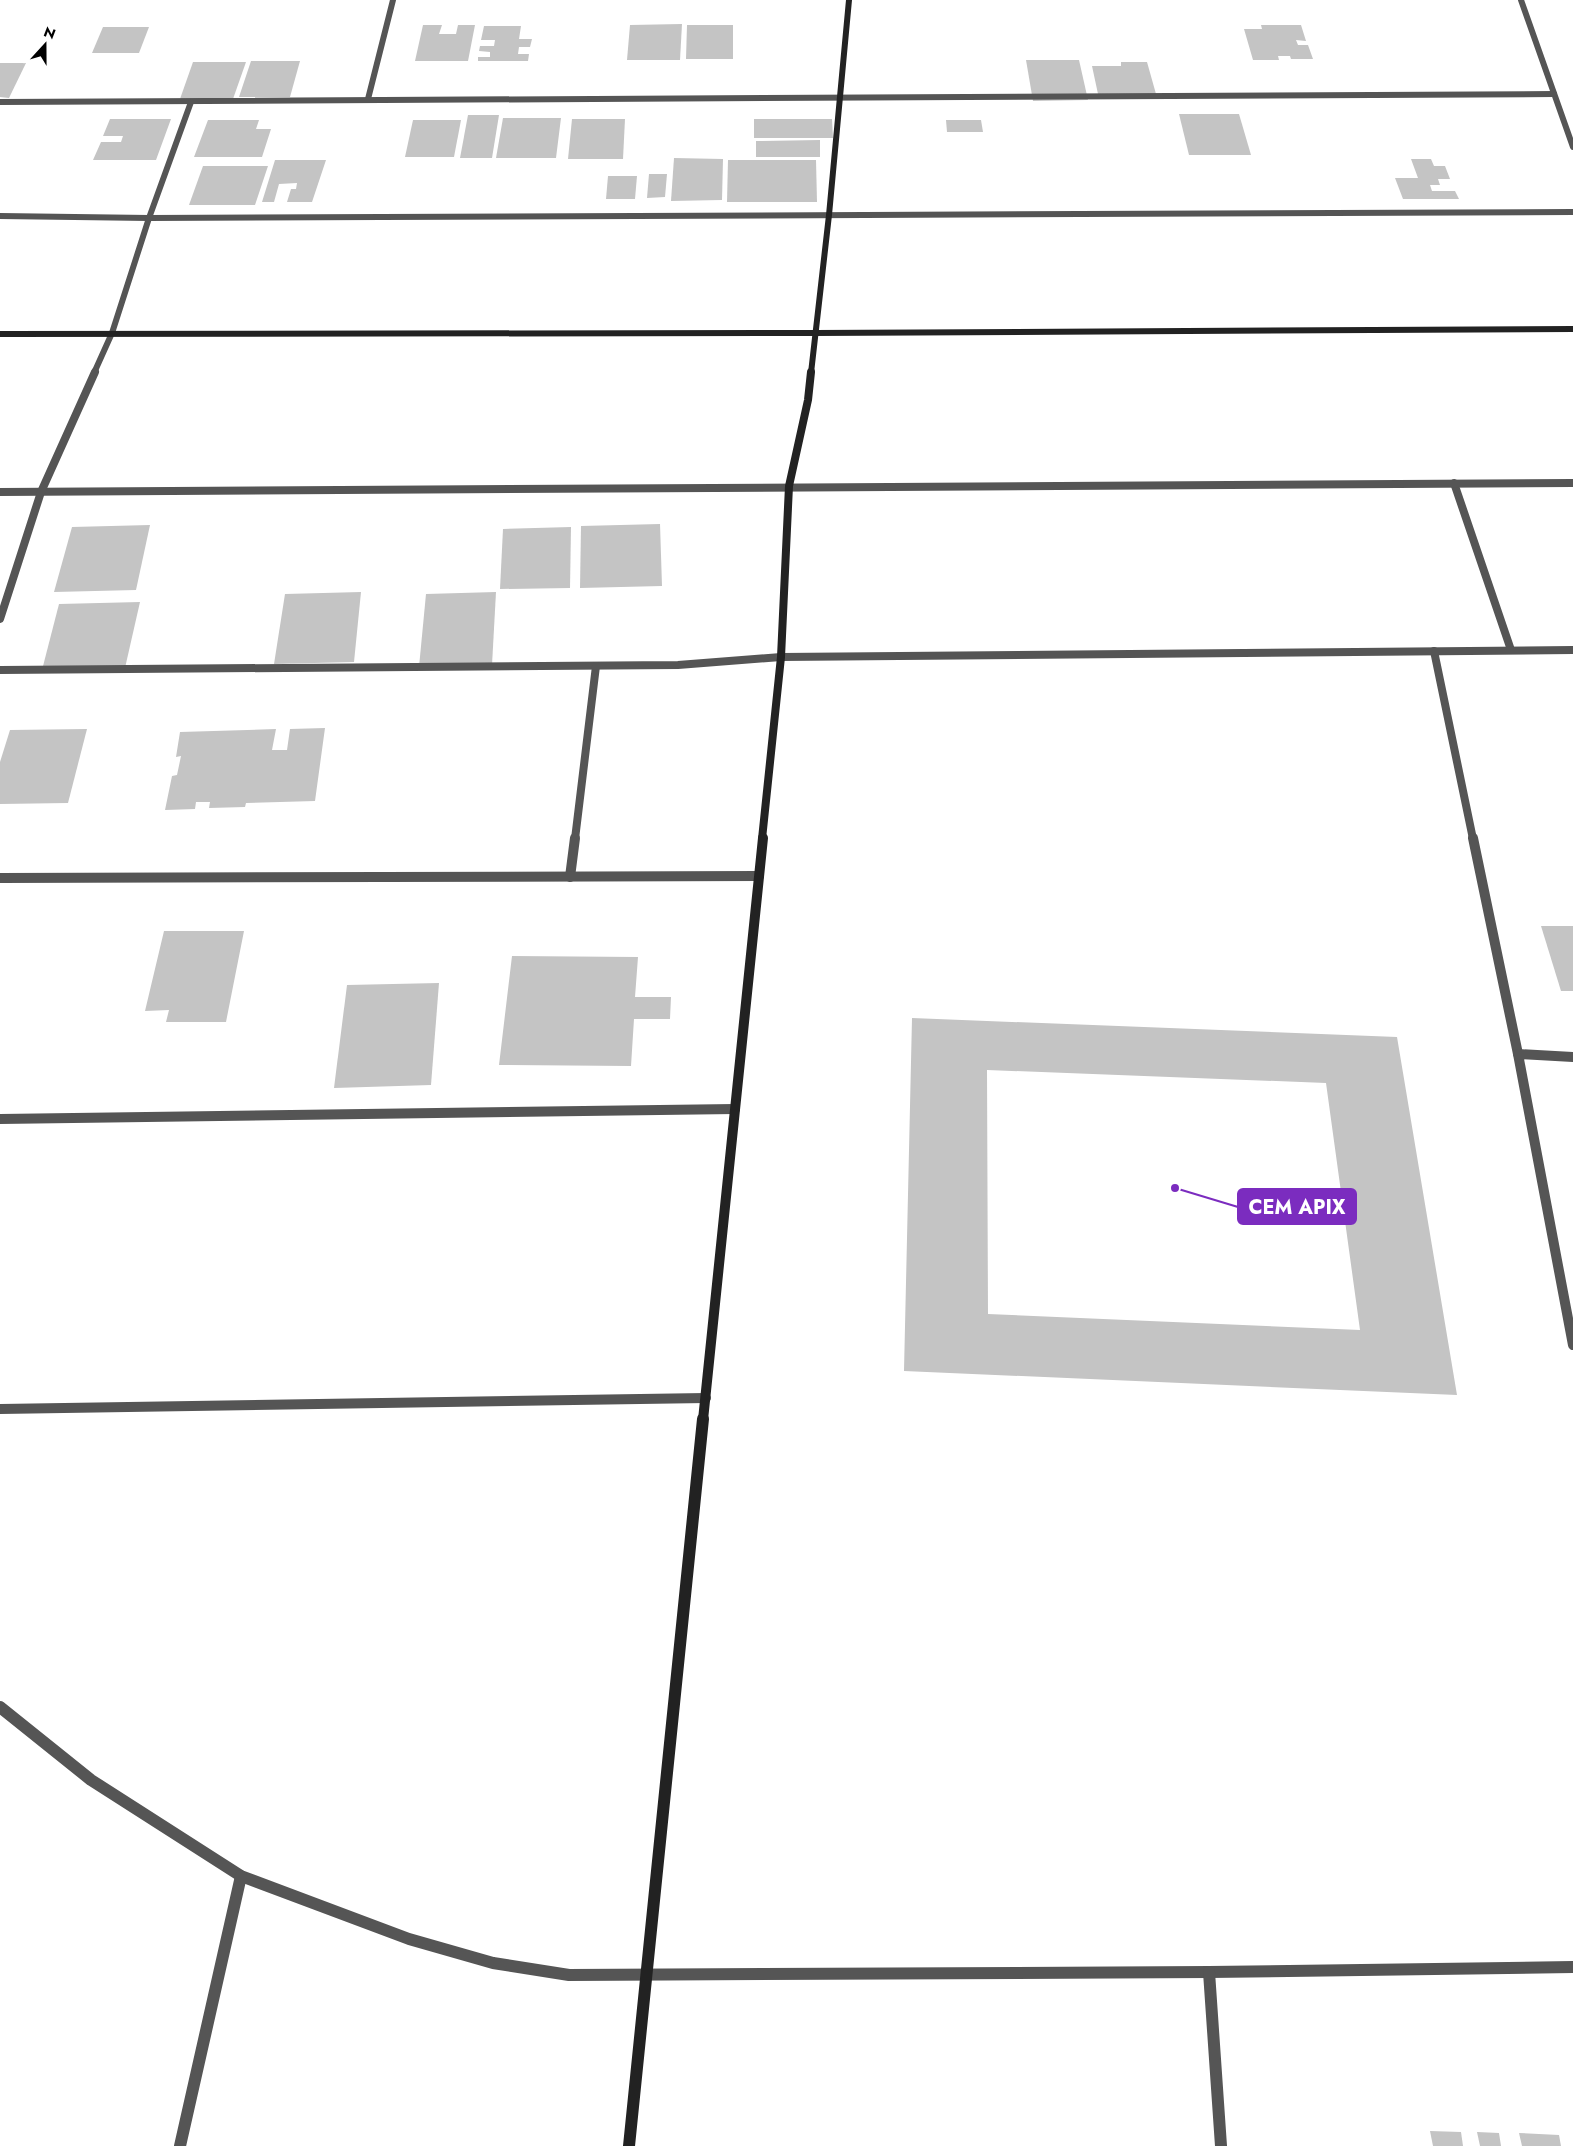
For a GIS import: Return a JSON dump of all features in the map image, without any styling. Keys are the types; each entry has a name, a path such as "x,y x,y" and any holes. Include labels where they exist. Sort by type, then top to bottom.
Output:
{"street":[{"path":"368,99 393,0"},
{"path":"629,2146 781,657 789,486 808,400 829,215 849,0"},
{"path":"1521,0 1573,147"},
{"path":"0,102 1554,94"},
{"path":"0,620 41,492 112,333 149,218 191,102"},
{"path":"0,216 149,218 1573,212"},
{"path":"0,334 815,333 1573,329"},
{"path":"1454,483 1511,650"},
{"path":"0,492 1573,483"},
{"path":"1434,650 1518,1054 1573,1345"},
{"path":"0,670 678,665 781,657 1573,650"},
{"path":"570,877 596,666"},
{"path":"0,878 759,876"},
{"path":"1518,1054 1573,1057"},
{"path":"0,1119 735,1108"},
{"path":"0,1409 706,1398"},
{"path":"0,1707 91,1780 241,1876 409,1939 493,1963 568,1975 1209,1972 1573,1967"},
{"path":"180,2146 241,1876"},
{"path":"1209,1972 1221,2146"}],"building":[{"path":"682,24 680,60 627,60 630,25"},
{"path":"423,25 442,25 439,34 456,34 458,25 475,25 468,61 415,61"},
{"path":"687,25 733,25 733,59 686,59"},
{"path":"1261,25 1301,25 1306,41 1296,40 1298,45 1308,45 1313,59 1291,59 1290,56 1278,56 1279,60 1253,60 1244,29 1262,29"},
{"path":"484,26 521,26 519,39 532,39 530,47 519,47 518,54 529,54 528,61 478,61 478,57 490,57 490,52 479,51 480,46 494,46 495,40 481,40"},
{"path":"103,27 149,27 139,53 92,53"},
{"path":"1026,60 1079,60 1088,100 1033,101"},
{"path":"251,61 300,61 290,97 239,97"},
{"path":"193,62 246,62 233,99 180,99"},
{"path":"1121,62 1147,62 1156,94 1098,94 1092,66 1121,66"},
{"path":"0,63 26,63 9,98 0,97"},
{"path":"1179,114 1239,114 1251,155 1189,155"},
{"path":"468,115 499,115 492,158 460,158"},
{"path":"503,118 561,118 556,158 496,158"},
{"path":"110,119 171,119 156,160 93,160 101,142 121,142 123,136 103,136"},
{"path":"572,119 625,119 623,159 568,159"},
{"path":"754,119 832,119 833,138 754,138"},
{"path":"208,120 259,120 256,129 271,129 262,157 194,157"},
{"path":"413,120 461,120 454,157 405,157"},
{"path":"946,120 981,120 983,132 947,132"},
{"path":"820,140 820,157 756,157 756,141"},
{"path":"674,158 723,159 722,200 671,201"},
{"path":"1411,159 1431,159 1434,166 1445,166 1450,179 1438,179 1440,185 1430,185 1432,191 1455,191 1459,199 1403,199 1395,178 1418,178"},
{"path":"275,160 326,160 312,202 287,202 291,189 296,189 297,183 279,184 274,202 262,202"},
{"path":"728,160 816,160 817,202 727,202"},
{"path":"203,166 268,166 255,205 189,205"},
{"path":"649,174 667,174 665,197 647,198"},
{"path":"608,176 637,176 635,199 606,199"},
{"path":"660,524 662,586 580,588 581,526"},
{"path":"150,525 136,590 54,592 72,527"},
{"path":"571,527 570,588 500,589 503,529"},
{"path":"361,592 354,662 274,664 285,594"},
{"path":"496,592 492,665 419,667 426,594"},
{"path":"140,602 125,668 42,670 59,604"},
{"path":"325,728 315,801 246,803 245,807 209,808 210,802 196,802 195,809 165,810 172,776 177,775 181,756 176,757 180,732 276,729 272,750 287,750 290,729"},
{"path":"87,729 68,803 0,804 0,762 10,730"},
{"path":"1541,926 1573,926 1573,991 1561,991"},
{"path":"164,931 244,931 226,1022 166,1022 169,1010 145,1011"},
{"path":"512,956 638,957 635,997 671,997 670,1019 634,1019 631,1066 499,1065"},
{"path":"439,983 431,1085 334,1088 347,985"},
{"path":"912,1018 1397,1037 1457,1395 904,1371","holes":["987,1070 1326,1083 1360,1330 988,1314"]},
{"path":"1430,2131 1461,2132 1463,2146 1433,2146"},
{"path":"1477,2132 1499,2133 1501,2146 1480,2146"},
{"path":"1519,2133 1559,2135 1561,2146 1522,2146"}],"place":[{"name":"CEM APIX","path":"1175,1188"}]}
